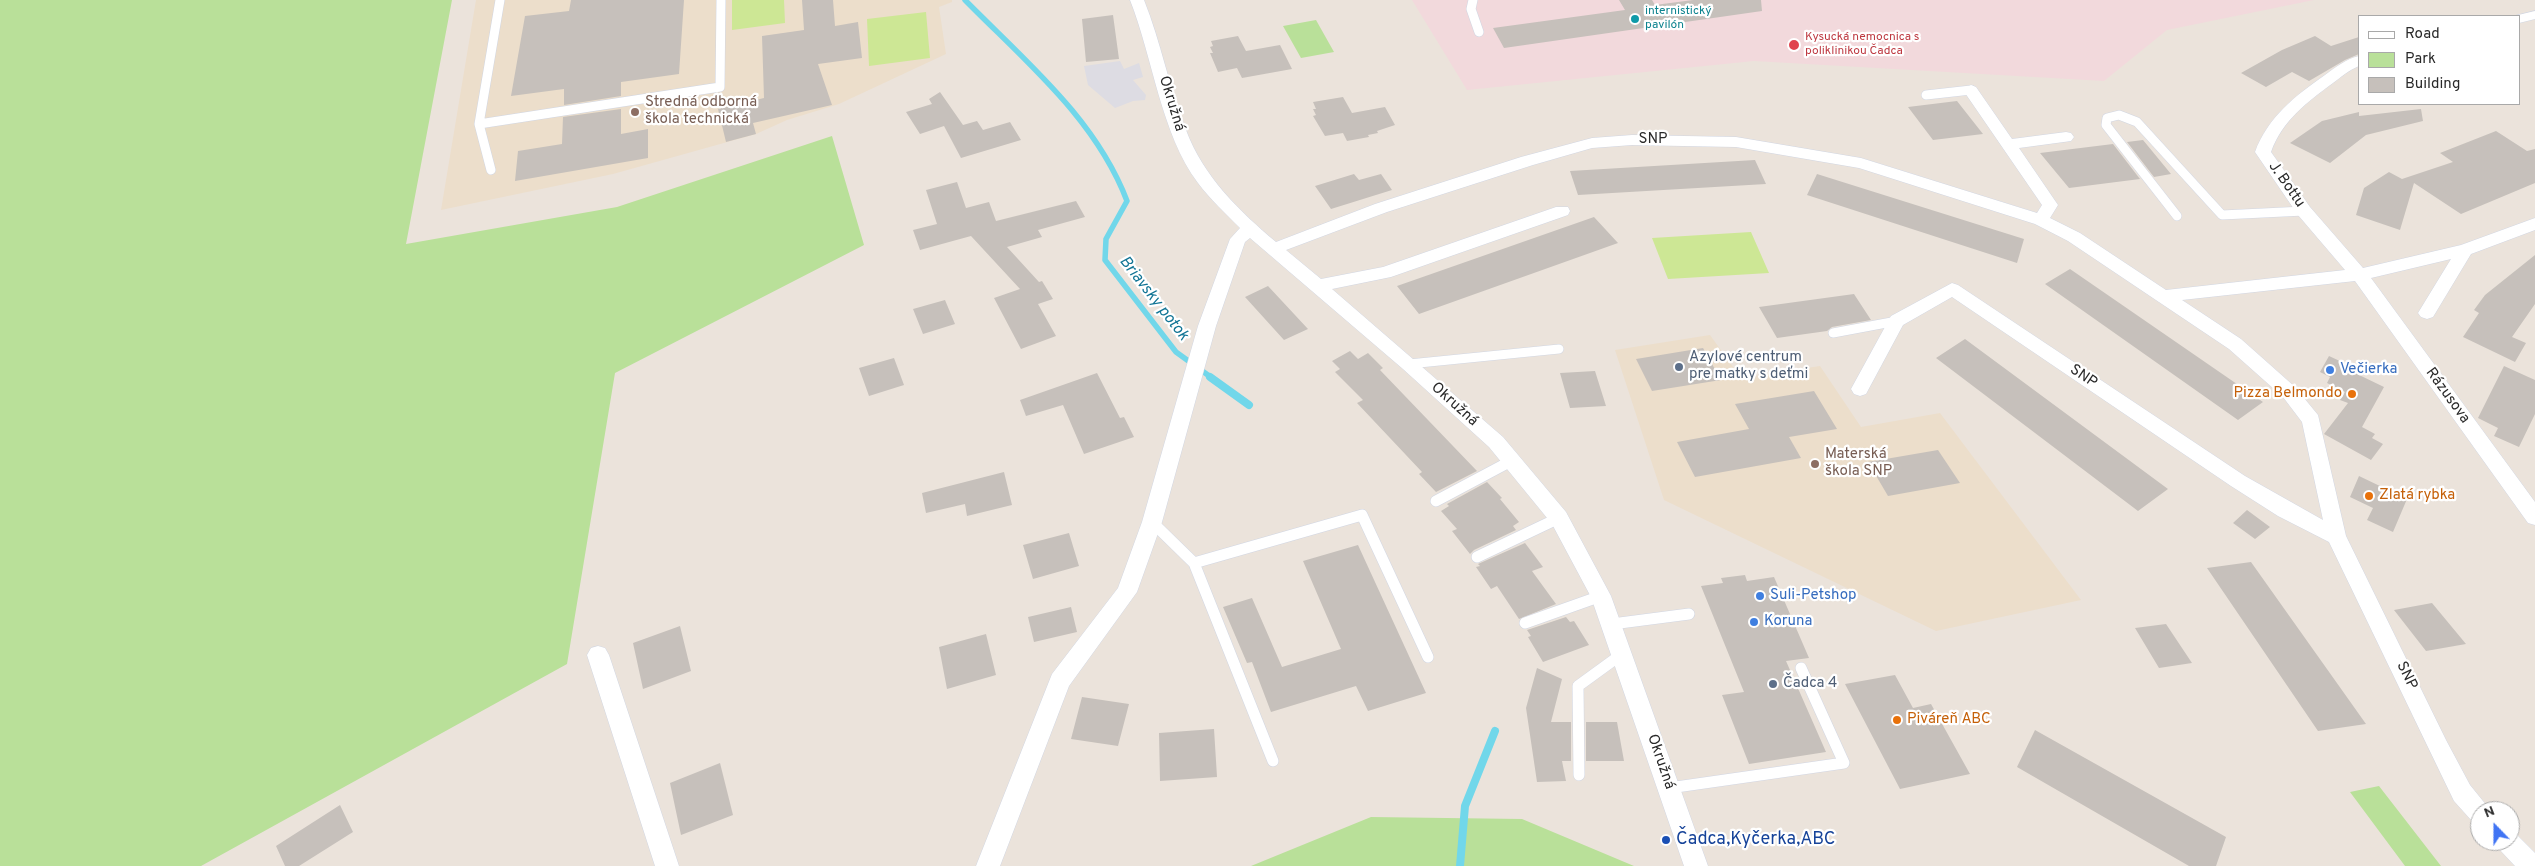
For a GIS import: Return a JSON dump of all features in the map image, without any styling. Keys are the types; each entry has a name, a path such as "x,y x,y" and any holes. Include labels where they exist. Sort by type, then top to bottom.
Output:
{"street":[{"name":"Okružná","path":"1137,0 1150,32 1178,131 1204,180 1250,229 1409,364 1512,460 1559,518 1601,596 1696,866"},
{"path":"2520,19 2535,15"},
{"name":"J. Bottu","path":"2358,60 2348,65 2287,112 2267,135 2263,152 2304,211 2359,275"},
{"path":"1971,90 2010,144 2050,205 2041,220"},
{"path":"2010,144 2066,137"},
{"name":"SNP","path":"1273,249 1381,208 1527,161 1592,143 1632,140 1736,142 1799,151 1861,164 2041,220 2074,237 2166,296 2235,344 2267,370 2289,392 2310,420 2336,536 2410,685 2438,747 2462,793 2470,802"},
{"path":"1318,286 1385,274 1562,211"},
{"path":"988,866 1060,681 1126,592 1152,522 1207,326 1238,239 1250,229"},
{"path":"2166,296 2359,275 2465,250 2532,229"},
{"path":"2427,313 2465,250"},
{"name":"Rázusova","path":"2359,275 2535,517"},
{"name":"SNP","path":"1897,321 1952,290 2238,480 2285,510 2336,536"},
{"path":"1860,389 1897,321"},
{"path":"598,655 667,866"},
{"path":"2517,851 2531,866"}],"lane":[{"path":"491,170 479,124 500,0"},
{"path":"479,124 720,87 721,0"},
{"path":"1473,0 1471,9 1479,32"},
{"path":"1926,95 1971,90"},
{"path":"2177,216 2106,125 2107,118 2113,114 2126,116 2137,122 2222,215 2304,211"},
{"path":"1833,333 1897,321"},
{"path":"1409,364 1559,349"},
{"path":"1436,501 1512,460"},
{"path":"1194,563 1362,515 1428,657"},
{"path":"1477,558 1559,518"},
{"path":"1152,522 1194,563 1273,761"},
{"path":"1525,623 1601,596"},
{"path":"1612,624 1689,614"},
{"path":"1579,774 1578,686 1622,654"},
{"path":"1669,788 1844,763 1802,668"}],"shaded area":[{"name":"Stredná odborná škola technická","path":"476,0 952,0 952,2 939,7 946,54 839,104 787,120 756,134 613,174 441,210"},
{"name":"Kysucká nemocnica s poliklinikou Čadca","path":"1412,0 2314,0 2167,30 2104,81 1754,61 1467,90"},
{"path":"1120,61 1124,69 1139,63 1143,77 1133,80 1146,95 1145,100 1133,101 1115,108 1088,85 1084,66"},
{"name":"Materská škola SNP","path":"1710,335 1741,378 1820,366 1861,427 1940,413 2081,600 1936,631 1664,500 1615,350"}],"green space":[{"path":"0,0 452,0 406,244 617,207 832,136 864,245 615,373 567,664 201,866 0,866"},
{"path":"732,0 784,0 785,23 732,30"},
{"path":"926,12 930,58 869,66 867,19"},
{"path":"1316,20 1334,52 1301,58 1283,26"},
{"path":"1751,232 1769,273 1668,279 1652,238"},
{"path":"2379,786 2441,866 2405,866 2350,792"},
{"path":"1371,817 1522,819 1634,866 1251,866"}],"building":[{"path":"571,0 684,0 679,74 621,82 621,96 564,105 564,89 511,96 525,16 569,11"},
{"path":"802,0 833,0 835,26 858,22 862,58 818,64 832,105 753,123 756,134 726,142 718,109 764,98 762,36 804,30"},
{"name":"internistický pavilón","path":"1619,0 1652,0 1655,5 1693,0 1761,0 1762,11 1504,48 1493,28 1625,10"},
{"path":"1113,15 1119,59 1086,62 1082,19"},
{"path":"1238,36 1246,51 1280,45 1292,69 1242,78 1237,68 1218,72 1210,53 1213,53 1210,47 1213,46 1211,41"},
{"path":"2315,36 2331,46 2358,37 2358,54 2309,81 2292,72 2266,87 2241,73 2282,50"},
{"path":"940,92 963,125 977,121 983,130 1010,122 1021,140 961,158 944,126 920,134 906,112 932,104 929,99"},
{"path":"1343,97 1352,113 1385,107 1395,125 1377,131 1378,133 1368,135 1369,137 1347,141 1343,133 1325,136 1313,116 1316,115 1313,109 1316,109 1313,102"},
{"path":"1957,101 1983,134 1933,140 1908,107"},
{"path":"621,109 621,134 648,129 648,158 515,181 518,151 562,144 563,117"},
{"path":"2421,109 2423,121 2366,135 2330,163 2290,143 2322,121 2359,112 2359,116"},
{"path":"2496,131 2527,151 2535,149 2535,183 2461,214 2414,183 2400,230 2356,215 2364,188 2389,172 2402,179 2453,162 2440,153"},
{"path":"2143,140 2171,174 2154,177 2127,142"},
{"path":"2113,144 2140,179 2069,188 2040,153"},
{"path":"1755,160 1766,184 1578,195 1570,171"},
{"path":"1354,174 1359,180 1381,174 1392,190 1331,209 1315,186"},
{"path":"1817,174 2024,239 2017,263 1807,195"},
{"path":"957,182 966,208 989,202 996,221 1076,201 1085,217 1038,230 1042,237 1007,247 1039,282 1042,281 1053,299 1038,304 1056,336 1021,349 994,298 1020,289 971,236 920,250 913,230 937,224 926,190"},
{"path":"1594,217 1618,243 1419,314 1397,286"},
{"path":"2535,255 2535,304 2512,337 2526,343 2515,362 2463,337 2479,313 2474,310 2485,295"},
{"path":"2070,269 2263,402 2238,420 2045,284"},
{"path":"1268,286 1308,329 1284,340 1245,297"},
{"path":"1854,294 1871,320 1832,327 1827,331 1777,338 1759,307"},
{"path":"945,300 955,324 923,334 913,309"},
{"path":"1965,339 2168,489 2138,511 1936,358"},
{"path":"1703,348 1721,380 1652,391 1636,359"},
{"path":"1350,351 1358,359 1368,353 1383,368 1380,370 1477,471 1436,492 1419,474 1422,472 1357,403 1363,400 1335,372 1340,369 1332,361"},
{"path":"2329,356 2357,369 2355,373 2384,387 2362,427 2375,434 2372,438 2383,444 2371,460 2324,434 2348,403 2340,400 2345,392 2327,383 2330,377 2320,372"},
{"path":"894,358 904,385 869,396 859,368"},
{"path":"2504,366 2535,380 2535,414 2519,447 2494,436 2498,428 2478,418"},
{"path":"1595,371 1606,406 1570,408 1560,373"},
{"path":"1097,373 1120,418 1124,417 1134,437 1084,454 1063,405 1026,416 1020,400"},
{"path":"1814,391 1837,429 1789,437 1801,458 1695,477 1677,442 1749,429 1735,404"},
{"path":"1938,450 1960,483 1888,496 1868,462"},
{"path":"1004,472 1012,505 967,516 965,504 926,513 922,493"},
{"path":"2359,476 2407,499 2393,532 2367,520 2373,508 2350,497"},
{"path":"1487,482 1502,498 1500,499 1519,522 1513,526 1516,530 1474,550 1470,554 1452,531 1457,529 1441,511 1449,506 1447,504"},
{"path":"2247,510 2270,527 2255,539 2233,523"},
{"path":"1069,533 1079,566 1033,579 1023,545"},
{"path":"1525,543 1543,567 1532,571 1556,604 1519,619 1497,586 1491,589 1476,567 1480,566 1478,564"},
{"path":"1358,545 1426,693 1368,711 1356,686 1271,712 1252,662 1247,663 1223,607 1252,598 1282,667 1341,649 1303,561"},
{"path":"2251,562 2366,724 2318,731 2207,568"},
{"path":"1745,575 1747,581 1774,577 1809,658 1786,661 1826,752 1749,764 1722,695 1744,692 1701,586 1723,583 1721,578"},
{"path":"2432,603 2466,644 2426,651 2394,610"},
{"path":"1071,607 1077,632 1034,642 1028,617"},
{"path":"1566,617 1570,622 1574,621 1589,645 1543,662 1528,637 1531,636 1527,630"},
{"path":"2166,624 2192,663 2159,668 2135,628"},
{"path":"680,626 691,671 643,689 633,643"},
{"path":"986,634 996,675 947,689 939,647"},
{"path":"1537,668 1562,679 1551,722 1571,722 1571,761 1562,761 1566,781 1537,782 1526,708"},
{"path":"1895,675 1913,708 1931,704 1970,774 1900,789 1845,684"},
{"path":"1082,697 1129,704 1118,746 1071,739"},
{"path":"1586,722 1617,722 1624,761 1586,761"},
{"path":"1214,729 1217,777 1160,781 1159,733"},
{"path":"2035,730 2226,837 2216,866 2189,866 2017,767"},
{"path":"720,763 733,815 681,835 670,783"},
{"path":"340,805 353,832 299,866 285,866 276,846"}],"waterway":[{"name":"Briavsky potok","path":"965,0 1057,93 1078,117 1097,144 1114,171 1127,201 1106,239 1105,260 1176,352 1212,378"},
{"name":"Briavsky potok","path":"1210,377 1249,405"},
{"name":"Briavsky potok","path":"1460,866 1465,806 1495,731"}],"place":[{"name":"internistický pavilón","path":"1635,19"},
{"name":"Kysucká nemocnica s poliklinikou Čadca","path":"1794,45"},
{"name":"Stredná odborná škola technická","path":"635,112"},
{"name":"Azylové centrum pre matky s deťmi","path":"1679,367"},
{"name":"Večierka","path":"2330,370"},
{"name":"Pizza Belmondo","path":"2352,394"},
{"name":"Materská škola SNP","path":"1815,464"},
{"name":"Zlatá rybka","path":"2369,496"},
{"name":"Suli-Petshop","path":"1760,596"},
{"name":"Koruna","path":"1754,622"},
{"name":"Čadca 4","path":"1773,684"},
{"name":"Piváreň ABC","path":"1897,720"},
{"name":"Čadca,Kyčerka,ABC","path":"1666,840"}]}
